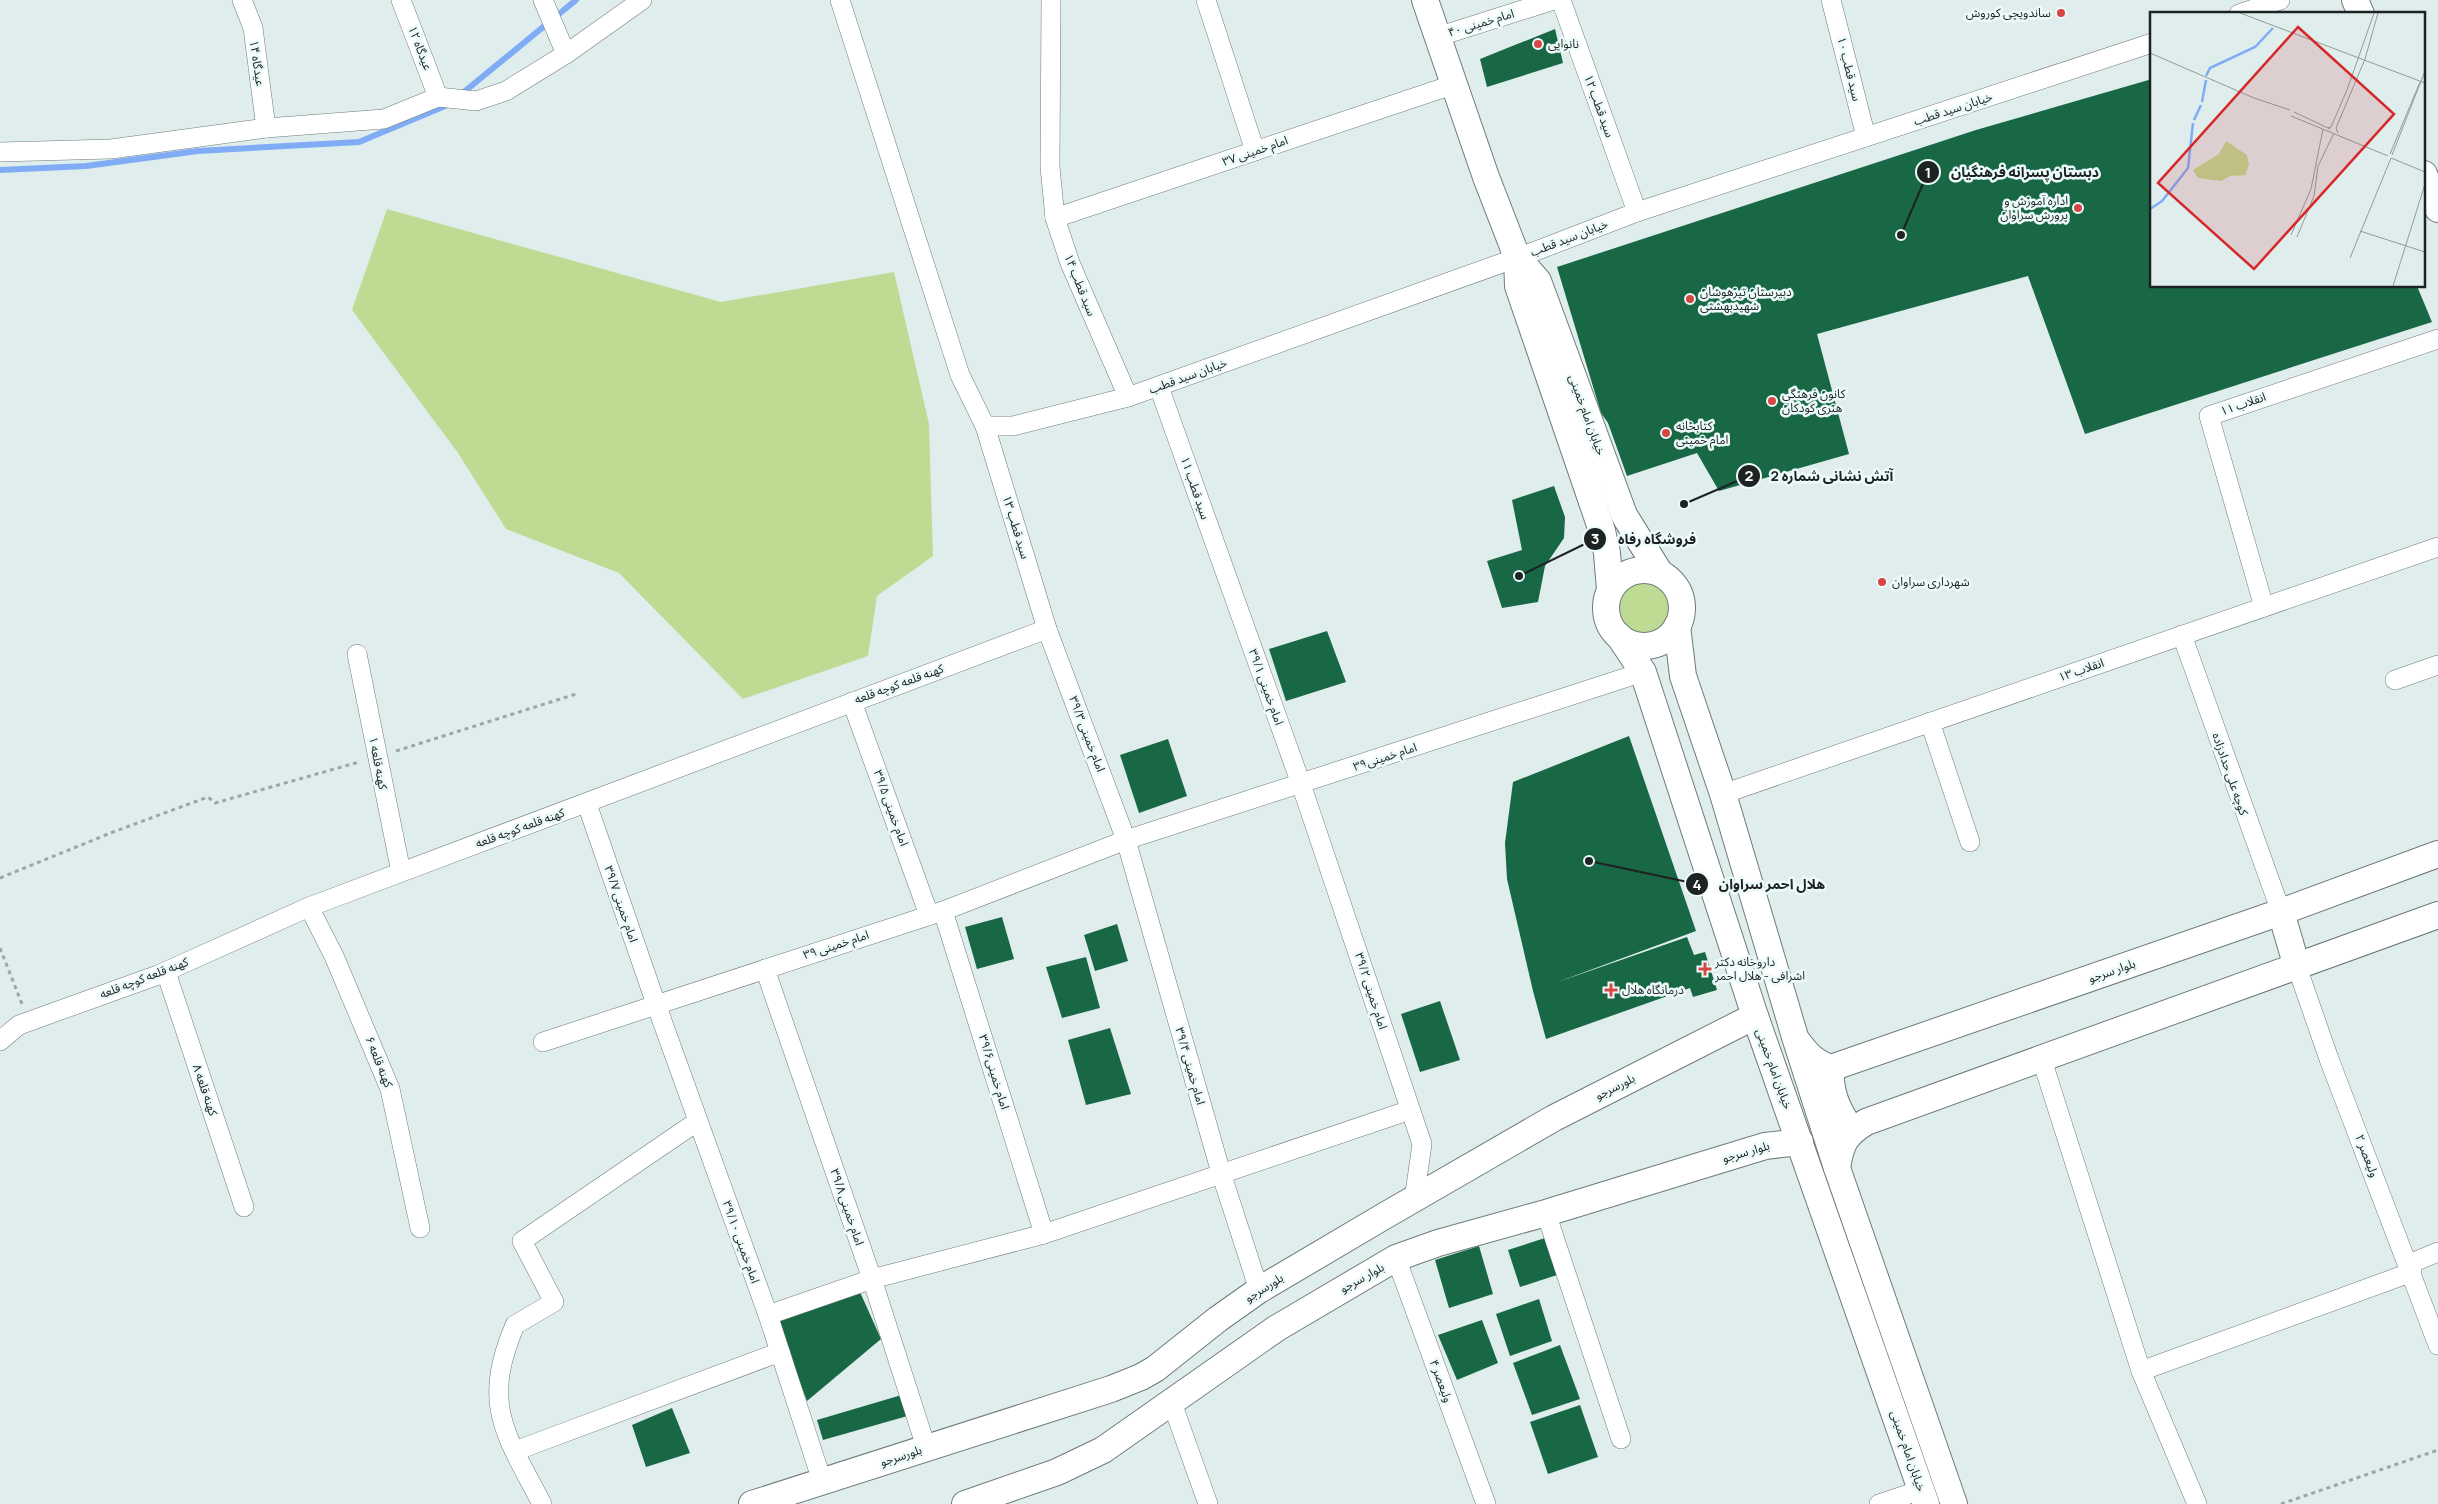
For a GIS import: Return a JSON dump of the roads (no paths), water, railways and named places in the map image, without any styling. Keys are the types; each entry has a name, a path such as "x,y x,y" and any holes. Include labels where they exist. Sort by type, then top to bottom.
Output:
{"street":[{"name":"عیدگاه ۱۴","path":"242,0 253,28 266,128"},
{"name":"عیدگاه ۱۲","path":"401,0 438,97"},
{"path":"543,0 566,54"},
{"path":"0,152 111,149 266,128 384,119 438,97 476,101 506,92 566,54 642,0"},
{"name":"سید قطب ۱۳","path":"840,0 960,375 985,426 1048,629"},
{"name":"سید قطب ۱۴","path":"1051,0 1050,167 1055,218 1070,263 1128,397"},
{"path":"1206,0 1255,151"},
{"name":"خیابان امام خمینی","path":"1425,0 1486,177 1517,257 1518,286 1602,531 1607,553 1610,590"},
{"name":"امام خمینی ۴۰","path":"1437,37 1554,0"},
{"name":"سید قطب ۱۲","path":"1561,0 1637,212"},
{"name":"سید قطب ۱۰","path":"1831,0 1866,137"},
{"path":"2245,12 2280,0"},
{"path":"2355,0 2360,12"},
{"name":"خیابان سید قطب","path":"985,426 1013,426 1128,397 1159,387 1637,212 2150,44"},
{"name":"امام خمینی ۳۷","path":"1055,218 1455,84"},
{"path":"2430,179 2438,209"},
{"name":"خیابان امام خمینی","path":"1517,257 1538,281 1624,515 1660,573"},
{"name":"انقلاب ۱۱","path":"2264,607 2209,416 2438,339"},
{"name":"سید قطب ۱۱","path":"1159,387 1231,590"},
{"name":"انقلاب ۱۳","path":"1723,794 2438,547"},
{"path":"1643,570 1660,573 1669,579 1680,597 1681,616 1677,626 1670,635 1650,645 1639,645 1619,636 1611,626 1607,614 1607,601 1610,590 1626,574 1643,570"},
{"name":"امام خمینی ۳۹/۱","path":"1231,590 1301,784"},
{"name":"خیابان امام خمینی","path":"1677,626 1683,676 1723,794 1795,1037 1837,1168 1954,1504"},
{"name":"کهنه قلعه کوچه قلعه","path":"0,1041 19,1024 166,972 308,907 587,804 1048,629"},
{"name":"امام خمینی ۳۹/۳","path":"1048,629 1126,840"},
{"name":"کوچه علی حدادزاده","path":"2182,635 2281,912"},
{"name":"خیابان امام خمینی","path":"1619,636 1643,672 1755,1016 1924,1497"},
{"name":"کهنه قلعه ۱","path":"357,654 376,757 401,872"},
{"path":"2395,680 2438,665"},
{"name":"امام خمینی۳۹","path":"1126,840 1643,672"},
{"name":"امام خمینی ۳۹/۵","path":"852,702 936,913"},
{"path":"1930,722 1970,842"},
{"name":"امام خمینی ۳۹/۲","path":"1301,784 1422,1144 1414,1200"},
{"name":"امام خمینی ۳۹/۷","path":"587,804 656,1004"},
{"name":"امام خمینی ۳۹","path":"543,1042 936,913 1126,840"},
{"name":"امام خمینی ۳۹/۴","path":"1126,840 1221,1173 1259,1290"},
{"name":"بلوار سرجو","path":"1831,1068 2281,912 2438,854"},
{"name":"کهنه قلعه ۶","path":"308,907 334,956 390,1089 420,1228"},
{"path":"2281,912 2297,967"},
{"name":"امام خمینی۳۹/۶","path":"936,913 1044,1234"},
{"path":"1837,1168 1842,1143 1852,1130 1889,1112 2042,1060 2438,915"},
{"name":"ولیعصر ۲","path":"2297,967 2329,1059 2438,1345"},
{"name":"امام خمینی ۳۹/۸","path":"764,969 872,1279 926,1447"},
{"name":"کهنه قلعه ۸","path":"166,972 244,1207"},
{"name":"امام خمینی ۳۹/۱۰","path":"656,1004 768,1316 822,1481"},
{"name":"بلورسرجو","path":"752,1504 1111,1389 1142,1377 1259,1290 1554,1118 1755,1016"},
{"path":"1795,1037 1810,1058 1831,1068 1830,1083 1842,1116 1852,1130"},
{"path":"2042,1060 2141,1372 2197,1504"},
{"path":"768,1316 872,1279 1044,1234 1410,1110"},
{"path":"542,1504 503,1427 498,1398 499,1369 515,1325 554,1302 522,1241 698,1121"},
{"name":"بلوار سرجو","path":"965,1504 1057,1472 1103,1450 1277,1328 1396,1258 1438,1243 1546,1213 1765,1146 1800,1142"},
{"path":"1546,1213 1621,1438"},
{"path":"2141,1372 2410,1268 2438,1252"},
{"name":"ولیعصر ۴","path":"1396,1258 1486,1504"},
{"path":"1259,1290 1277,1328"},
{"path":"514,1451 780,1352"},
{"path":"1156,1368 1172,1403 1208,1504"},
{"path":"1879,1504 1924,1497"}],"waterway":[{"path":"459,96 576,0"},
{"path":"0,170 86,166 198,151 359,142 450,104"}],"place":[{"name":"ساندویچی کوروش","path":"2061,13"},
{"name":"نانوایی","path":"1538,44"},
{"name":"اداره آموزش و پرورش سراوان","path":"2078,208"},
{"name":"دبستان پسرانه فرهنگیان","path":"1901,235"},
{"name":"دبیرستان تیزهوشان شهیدبهشتی","path":"1690,299"},
{"name":"کانون فرهنگی هنری کودکان","path":"1772,401"},
{"name":"کتابخانه امام خمینی","path":"1666,433"},
{"name":"آتش نشانی شماره 2","path":"1684,504"},
{"name":"فروشگاه رفاه","path":"1519,576"},
{"name":"شهرداری سراوان","path":"1882,582"},
{"name":"هلال احمر سراوان","path":"1589,861"},
{"name":"داروخانه دکتر اشرافی - هلال احمر","path":"1705,969"},
{"name":"درمانگاه هلال","path":"1611,990"}]}
